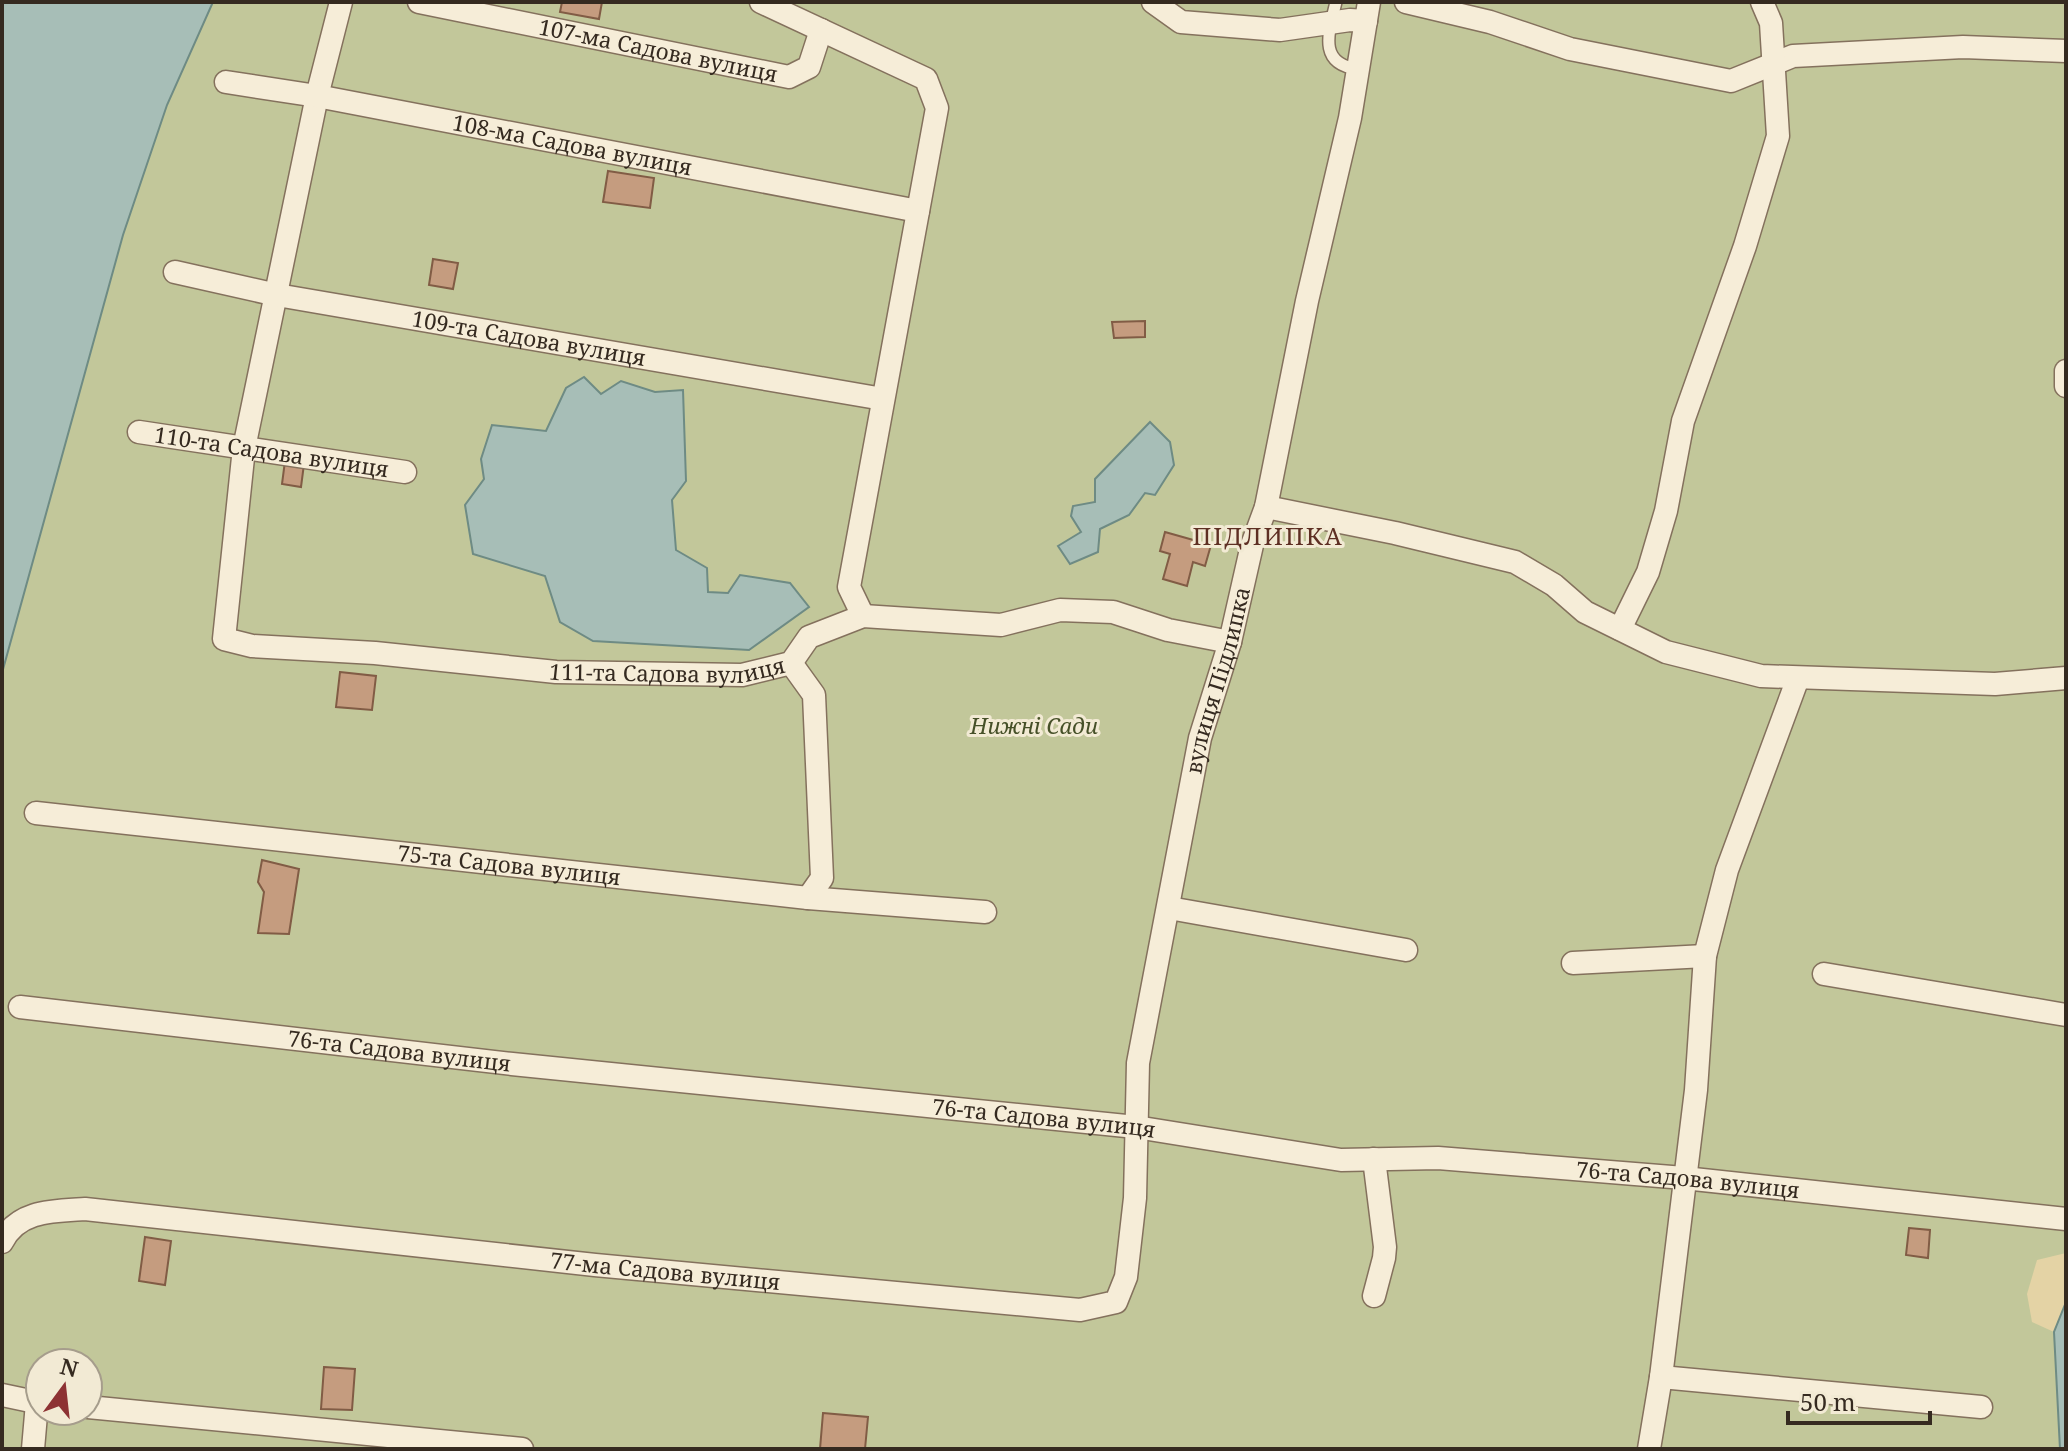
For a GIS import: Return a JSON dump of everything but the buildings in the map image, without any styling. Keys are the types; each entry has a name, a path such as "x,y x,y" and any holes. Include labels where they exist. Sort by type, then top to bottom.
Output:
{"street":[{"path":"244,448 317,96 341,2"},
{"name":"107-ма Садова вулиця","path":"419,2 789,77 809,67 821,30"},
{"path":"761,2 926,79 937,108 849,587 863,616"},
{"path":"1153,2 1181,22 1280,30 1333,12 1350,20 1367,12"},
{"path":"1406,2 1490,22 1570,49 1731,81 1793,56 1963,47 2066,51"},
{"path":"1620,629 1648,572 1666,511 1683,421 1745,246 1778,136 1771,23 1762,2"},
{"name":"вулиця Підлипка","path":"1136,1127 1138,1063 1200,738 1230,642 1252,545 1266,507 1310,287 1350,118 1367,12"},
{"name":"108-ма Садова вулиця","path":"226,82 317,96 918,211"},
{"name":"109-та Садова вулиця","path":"175,272 277,295 883,399"},
{"path":"2066,371 2066,386"},
{"name":"110-та Садова вулиця","path":"139,432 405,472"},
{"name":"111-та Садова вулиця","path":"244,448 224,639 252,646 375,653 556,672 742,675 791,663 809,637 863,616 1001,625 1060,610 1113,612 1168,630 1230,642"},
{"path":"1266,507 1395,533 1515,562 1554,585 1585,612 1666,652 1761,676 1995,684 2066,678"},
{"path":"791,663 814,695 822,878 808,898"},
{"path":"1649,1449 1661,1377 1696,1090 1705,956 1727,870 1798,678"},
{"name":"75-та Садова вулиця","path":"36,813 808,898 985,912"},
{"path":"1169,908 1406,950"},
{"path":"1573,963 1705,956"},
{"path":"1824,974 2066,1015"},
{"name":"76-та Садова вулиця","path":"20,1007 512,1064 1136,1127 1341,1160 1438,1158 1684,1178 2066,1219"},
{"name":"77-ма Садова вулиця","path":"2,1242 9,1229 38,1211 85,1209 595,1265 1080,1310 1116,1302 1126,1277 1135,1198 1136,1127"},
{"path":"1374,1159 1385,1247 1374,1296"},
{"path":"1661,1377 1981,1407"},
{"path":"2,1395 24,1400"},
{"path":"104,1409 522,1449"},
{"path":"33,1449 35,1427"}],"lane":[{"path":"1333,12 1328,49 1334,61 1345,68 1358,69"}],"green space":[{"name":"Нижні Сади","path":"213,2 2066,2 2066,1449 2,1449 2,673 123,235 167,105"}],"sand":[{"path":"2066,1253 2066,1302 2054,1332 2032,1322 2027,1294 2037,1260"}],"water":[{"path":"2,2 213,2 167,105 123,235 2,673"},
{"path":"584,377 601,394 621,381 655,392 683,390 686,481 672,500 676,550 707,568 708,592 728,593 740,575 790,583 809,607 749,650 593,641 560,622 545,576 473,554 465,505 484,479 481,459 492,425 546,431 566,388"},
{"path":"1150,422 1170,442 1174,465 1155,495 1145,493 1129,515 1100,529 1098,552 1070,564 1058,546 1081,532 1071,516 1073,506 1095,502 1095,479"},
{"path":"2066,1302 2066,1449 2060,1449 2054,1332"}],"district":[{"name":"ПІДЛИПКА","path":"1268,537"}]}
